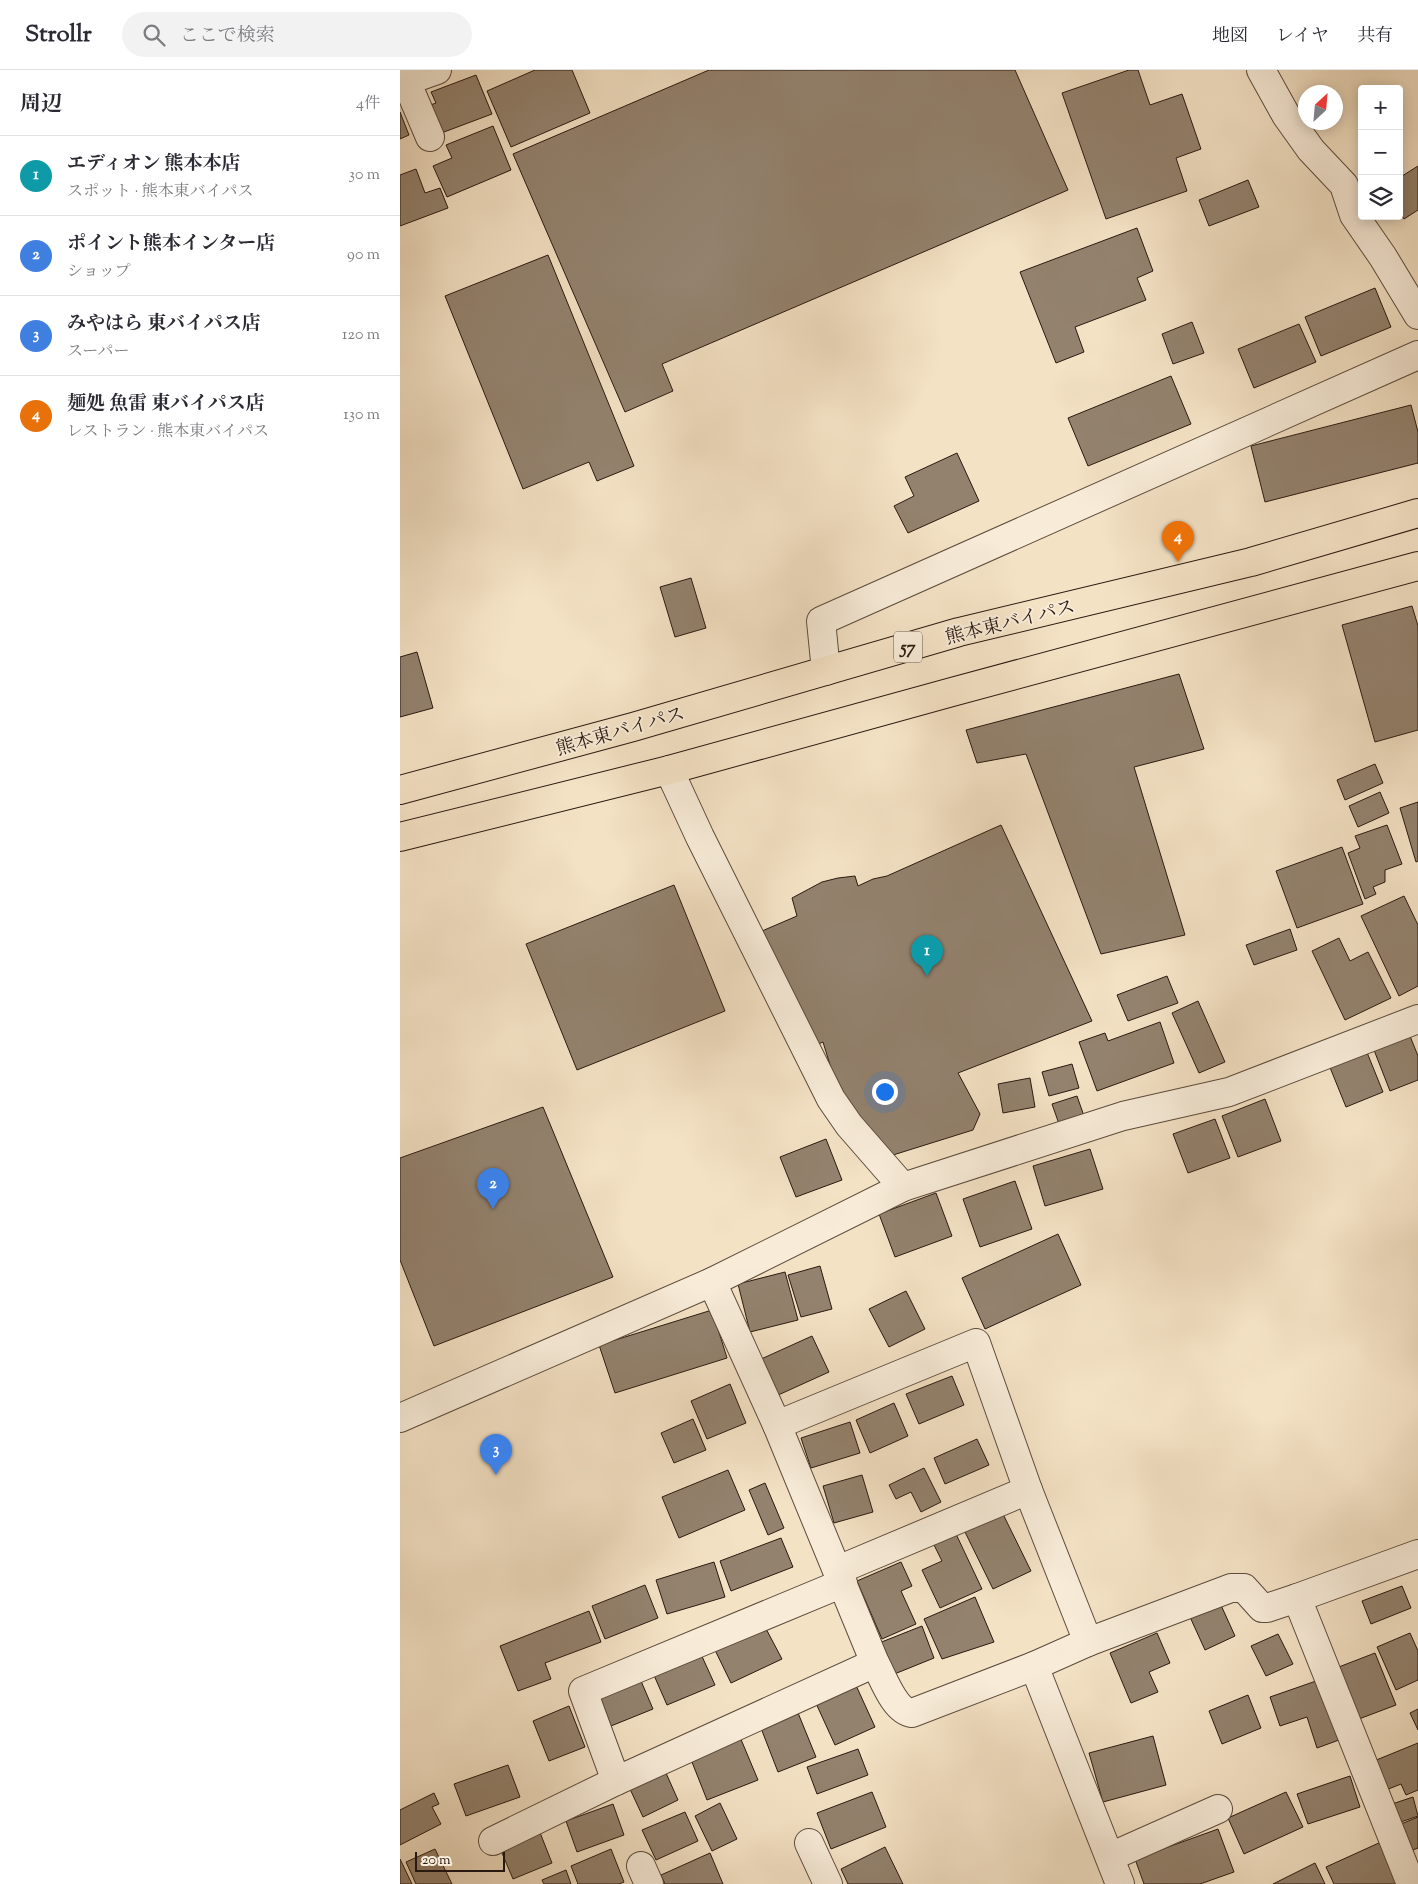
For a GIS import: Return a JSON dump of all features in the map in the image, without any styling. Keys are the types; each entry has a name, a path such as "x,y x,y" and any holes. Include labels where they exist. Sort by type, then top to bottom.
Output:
{"highway":[{"name":"熊本東バイパス","path":"400,790 633,727 959,632 1251,562 1418,513"},
{"path":"400,836 669,770 1418,566"}],"street":[{"path":"430,137 403,82 437,70"},
{"path":"1261,70 1286,114 1311,150 1344,185 1354,216 1418,315"},
{"path":"826,671 821,621 1418,355"},
{"path":"669,770 700,837 831,1099 848,1125 903,1187"},
{"path":"400,1418 712,1282 903,1187 1123,1116 1229,1092 1418,1019"},
{"path":"712,1282 777,1425 875,1663 903,1711 912,1713 1034,1666 1088,1642 1231,1588 1244,1588 1262,1608 1297,1598 1418,1554"},
{"path":"777,1425 976,1343 1028,1490 1088,1642"},
{"path":"616,1780 583,1691 840,1577 1028,1490"},
{"path":"1297,1598 1410,1884"},
{"path":"493,1841 616,1780 875,1663"},
{"path":"1034,1666 1120,1884"},
{"path":"1110,1857 1218,1809"},
{"path":"809,1843 828,1884"}],"building":[{"path":"535,70 572,70 590,113 511,147 487,91"},
{"path":"709,70 1015,70 1068,190 662,364 673,391 625,412 513,154"},
{"path":"1129,70 1138,70 1150,105 1182,94 1201,149 1176,158 1187,191 1106,219 1062,93"},
{"path":"476,75 492,114 436,135 425,107 436,103 431,92"},
{"path":"400,112 409,135 400,139"},
{"path":"493,126 511,170 447,197 433,166 452,158 446,145"},
{"path":"1418,166 1418,210 1404,219 1403,217 1403,175"},
{"path":"416,169 425,193 440,188 448,208 400,226 400,175"},
{"path":"1248,180 1259,207 1209,226 1199,200"},
{"path":"1137,228 1153,271 1137,278 1146,300 1075,327 1084,352 1056,363 1020,272"},
{"path":"548,255 634,466 597,481 589,462 523,489 445,296"},
{"path":"1375,288 1391,327 1321,356 1305,317"},
{"path":"1192,322 1204,353 1173,364 1162,334"},
{"path":"1299,324 1316,362 1254,388 1238,349"},
{"path":"1171,376 1191,424 1088,466 1068,418"},
{"path":"1411,405 1418,432 1418,463 1265,502 1251,446"},
{"path":"957,453 979,501 908,533 894,506 914,496 905,477"},
{"path":"691,578 706,628 675,637 660,587"},
{"path":"1412,606 1418,626 1418,730 1375,742 1342,625"},
{"path":"417,652 433,708 400,717 400,657"},
{"path":"1179,674 1204,749 1134,767 1185,935 1101,954 1026,754 977,763 966,730"},
{"path":"1375,764 1383,783 1345,800 1337,780"},
{"path":"1380,792 1389,813 1358,827 1349,806"},
{"path":"1418,802 1418,861 1416,862 1400,808"},
{"path":"1001,825 1092,1021 958,1073 980,1114 973,1130 893,1155 841,1101 823,1042 814,1046 762,931 797,916 792,898 822,882 855,876 858,886 873,879 887,876"},
{"path":"1387,825 1402,864 1385,870 1385,882 1373,887 1376,894 1365,899 1348,853 1360,848 1355,836"},
{"path":"1342,847 1363,904 1297,928 1276,871"},
{"path":"674,885 725,1011 577,1070 526,944"},
{"path":"1404,896 1418,925 1418,986 1399,996 1361,916"},
{"path":"1290,929 1297,950 1254,965 1246,945"},
{"path":"1339,938 1350,961 1368,952 1391,998 1345,1020 1312,951"},
{"path":"1167,976 1178,1003 1128,1021 1117,995"},
{"path":"1198,1001 1225,1062 1199,1073 1172,1013"},
{"path":"1160,1022 1174,1063 1097,1091 1079,1042 1105,1033 1108,1041"},
{"path":"1408,1031 1418,1056 1418,1080 1390,1091 1372,1045"},
{"path":"1366,1050 1383,1092 1346,1107 1329,1065"},
{"path":"1072,1064 1079,1088 1049,1096 1042,1072"},
{"path":"1030,1078 1035,1107 1003,1113 998,1084"},
{"path":"1077,1096 1084,1116 1059,1124 1052,1104"},
{"path":"1265,1099 1281,1141 1238,1157 1222,1116"},
{"path":"543,1107 613,1277 434,1346 400,1260 400,1158"},
{"path":"1215,1119 1230,1158 1188,1173 1173,1134"},
{"path":"826,1139 842,1180 796,1197 780,1157"},
{"path":"1090,1149 1103,1189 1045,1206 1033,1166"},
{"path":"1015,1181 1032,1229 980,1247 963,1199"},
{"path":"936,1193 952,1236 895,1257 879,1214"},
{"path":"1058,1234 1081,1285 985,1329 962,1278"},
{"path":"820,1266 832,1309 801,1317 788,1275"},
{"path":"785,1272 798,1320 750,1332 738,1284"},
{"path":"906,1291 925,1329 889,1347 869,1309"},
{"path":"712,1310 727,1358 615,1393 599,1345"},
{"path":"812,1336 829,1372 776,1396 759,1360"},
{"path":"952,1376 964,1405 919,1424 906,1394"},
{"path":"730,1384 746,1423 707,1439 691,1401"},
{"path":"894,1403 908,1436 870,1453 856,1420"},
{"path":"693,1419 706,1450 674,1463 661,1433"},
{"path":"850,1422 860,1453 811,1468 801,1438"},
{"path":"977,1439 989,1465 945,1484 934,1458"},
{"path":"924,1468 941,1502 921,1512 911,1492 896,1499 889,1485"},
{"path":"728,1470 745,1510 679,1538 662,1497"},
{"path":"862,1475 873,1512 834,1523 823,1486"},
{"path":"765,1483 784,1528 768,1535 749,1490"},
{"path":"1002,1512 1031,1571 993,1589 964,1530"},
{"path":"956,1534 982,1589 940,1608 922,1570 942,1561 934,1545"},
{"path":"781,1538 793,1567 731,1591 720,1561"},
{"path":"714,1562 725,1597 667,1614 656,1580"},
{"path":"901,1562 912,1586 901,1591 916,1624 882,1639 857,1581"},
{"path":"645,1585 658,1618 605,1639 592,1606"},
{"path":"1402,1586 1411,1608 1371,1624 1362,1601"},
{"path":"975,1597 994,1642 942,1659 924,1619"},
{"path":"1220,1603 1235,1636 1205,1650 1190,1617"},
{"path":"589,1611 601,1642 545,1663 551,1679 518,1691 500,1646"},
{"path":"764,1625 782,1659 731,1683 714,1648"},
{"path":"922,1626 934,1658 887,1677 874,1645"},
{"path":"1157,1633 1170,1663 1149,1672 1158,1692 1131,1703 1110,1653"},
{"path":"1410,1633 1418,1651 1418,1680 1396,1690 1377,1647"},
{"path":"1278,1634 1293,1664 1266,1676 1251,1646"},
{"path":"700,1652 715,1685 667,1705 653,1673"},
{"path":"1375,1653 1396,1705 1351,1722 1331,1670"},
{"path":"1319,1680 1339,1740 1317,1748 1307,1717 1280,1726 1270,1697"},
{"path":"641,1681 653,1709 606,1728 594,1701"},
{"path":"854,1681 875,1727 835,1745 814,1699"},
{"path":"1248,1695 1261,1728 1222,1744 1209,1711"},
{"path":"569,1706 585,1747 549,1761 533,1721"},
{"path":"796,1708 816,1757 778,1772 759,1723"},
{"path":"1418,1709 1418,1730 1410,1713"},
{"path":"1153,1736 1166,1785 1103,1802 1089,1753"},
{"path":"740,1737 758,1780 707,1800 690,1757"},
{"path":"1418,1743 1418,1790 1406,1795 1401,1784 1381,1792 1369,1763"},
{"path":"858,1749 868,1775 817,1794 807,1767"},
{"path":"508,1765 520,1797 466,1816 454,1784"},
{"path":"666,1773 678,1800 643,1817 630,1789"},
{"path":"1350,1776 1360,1807 1308,1824 1297,1794"},
{"path":"872,1792 886,1827 831,1849 817,1813"},
{"path":"1286,1792 1303,1827 1244,1854 1228,1818"},
{"path":"434,1793 439,1804 432,1807 441,1824 400,1845 400,1810"},
{"path":"1413,1797 1418,1816 1398,1823 1392,1804"},
{"path":"720,1803 737,1839 712,1851 695,1816"},
{"path":"613,1804 624,1835 577,1852 566,1821"},
{"path":"685,1812 698,1841 656,1860 642,1830"},
{"path":"1418,1817 1418,1848 1405,1853 1394,1827"},
{"path":"1218,1829 1234,1872 1200,1884 1144,1884 1135,1859"},
{"path":"539,1830 552,1863 513,1879 499,1846"},
{"path":"1381,1842 1400,1884 1334,1884 1326,1867"},
{"path":"885,1847 903,1884 848,1884 841,1869"},
{"path":"435,1849 452,1884 416,1884 406,1862"},
{"path":"611,1849 624,1882 619,1884 578,1884 571,1866"},
{"path":"710,1853 723,1884 665,1884 661,1875"},
{"path":"400,1859 412,1884 400,1884"},
{"path":"1315,1863 1325,1884 1273,1884"},
{"path":"566,1870 571,1884 544,1884 542,1880"}],"place":[{"name":"麺処 魚雷 東バイパス店","path":"1178,562"},
{"name":"エディオン 熊本本店","path":"927,976"},
{"name":"ポイント熊本インター店","path":"493,1209"},
{"name":"みやはら 東バイパス店","path":"496,1475"}]}
